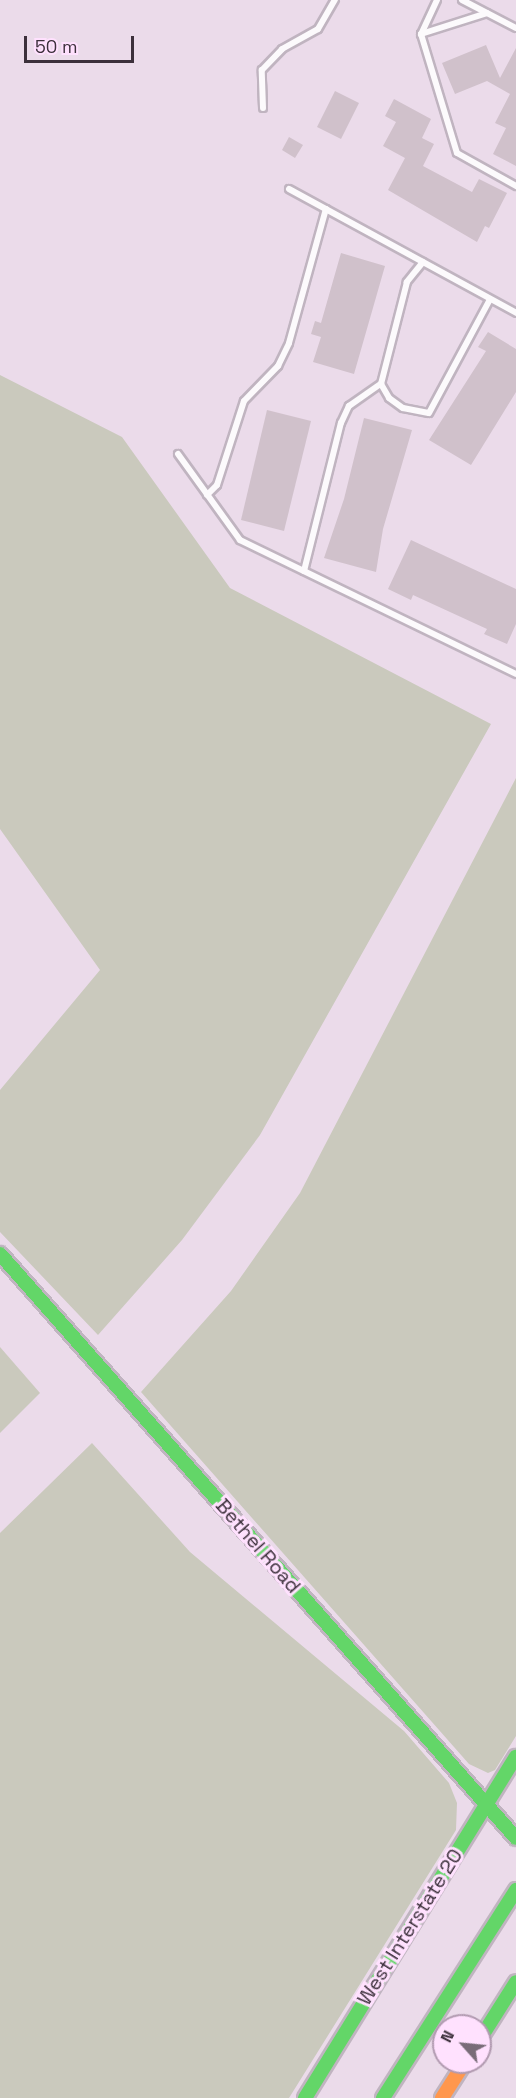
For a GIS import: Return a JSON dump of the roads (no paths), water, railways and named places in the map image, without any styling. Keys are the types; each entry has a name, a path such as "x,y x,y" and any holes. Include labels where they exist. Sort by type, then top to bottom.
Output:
{"main road":[{"name":"Bethel Road","path":"0,1254 516,1838"},
{"name":"West Interstate 20","path":"304,2098 516,1756"},
{"path":"383,2098 516,1890"},
{"path":"492,2020 516,1982"},
{"path":"368,2098 401,2070"},
{"path":"442,2098 457,2074"}],"lane":[{"path":"263,108 262,70 282,49 318,29 335,0"},
{"path":"437,0 421,34 457,153 516,186"},
{"path":"462,0 516,28"},
{"path":"421,34 487,13"},
{"path":"289,189 516,313"},
{"path":"207,495 217,485 244,401 278,366 290,343 326,209"},
{"path":"304,571 342,423 349,406 381,384 407,282 423,262"},
{"path":"381,384 389,398 403,408 429,413 490,299"},
{"path":"178,454 240,540 516,674"}]}
